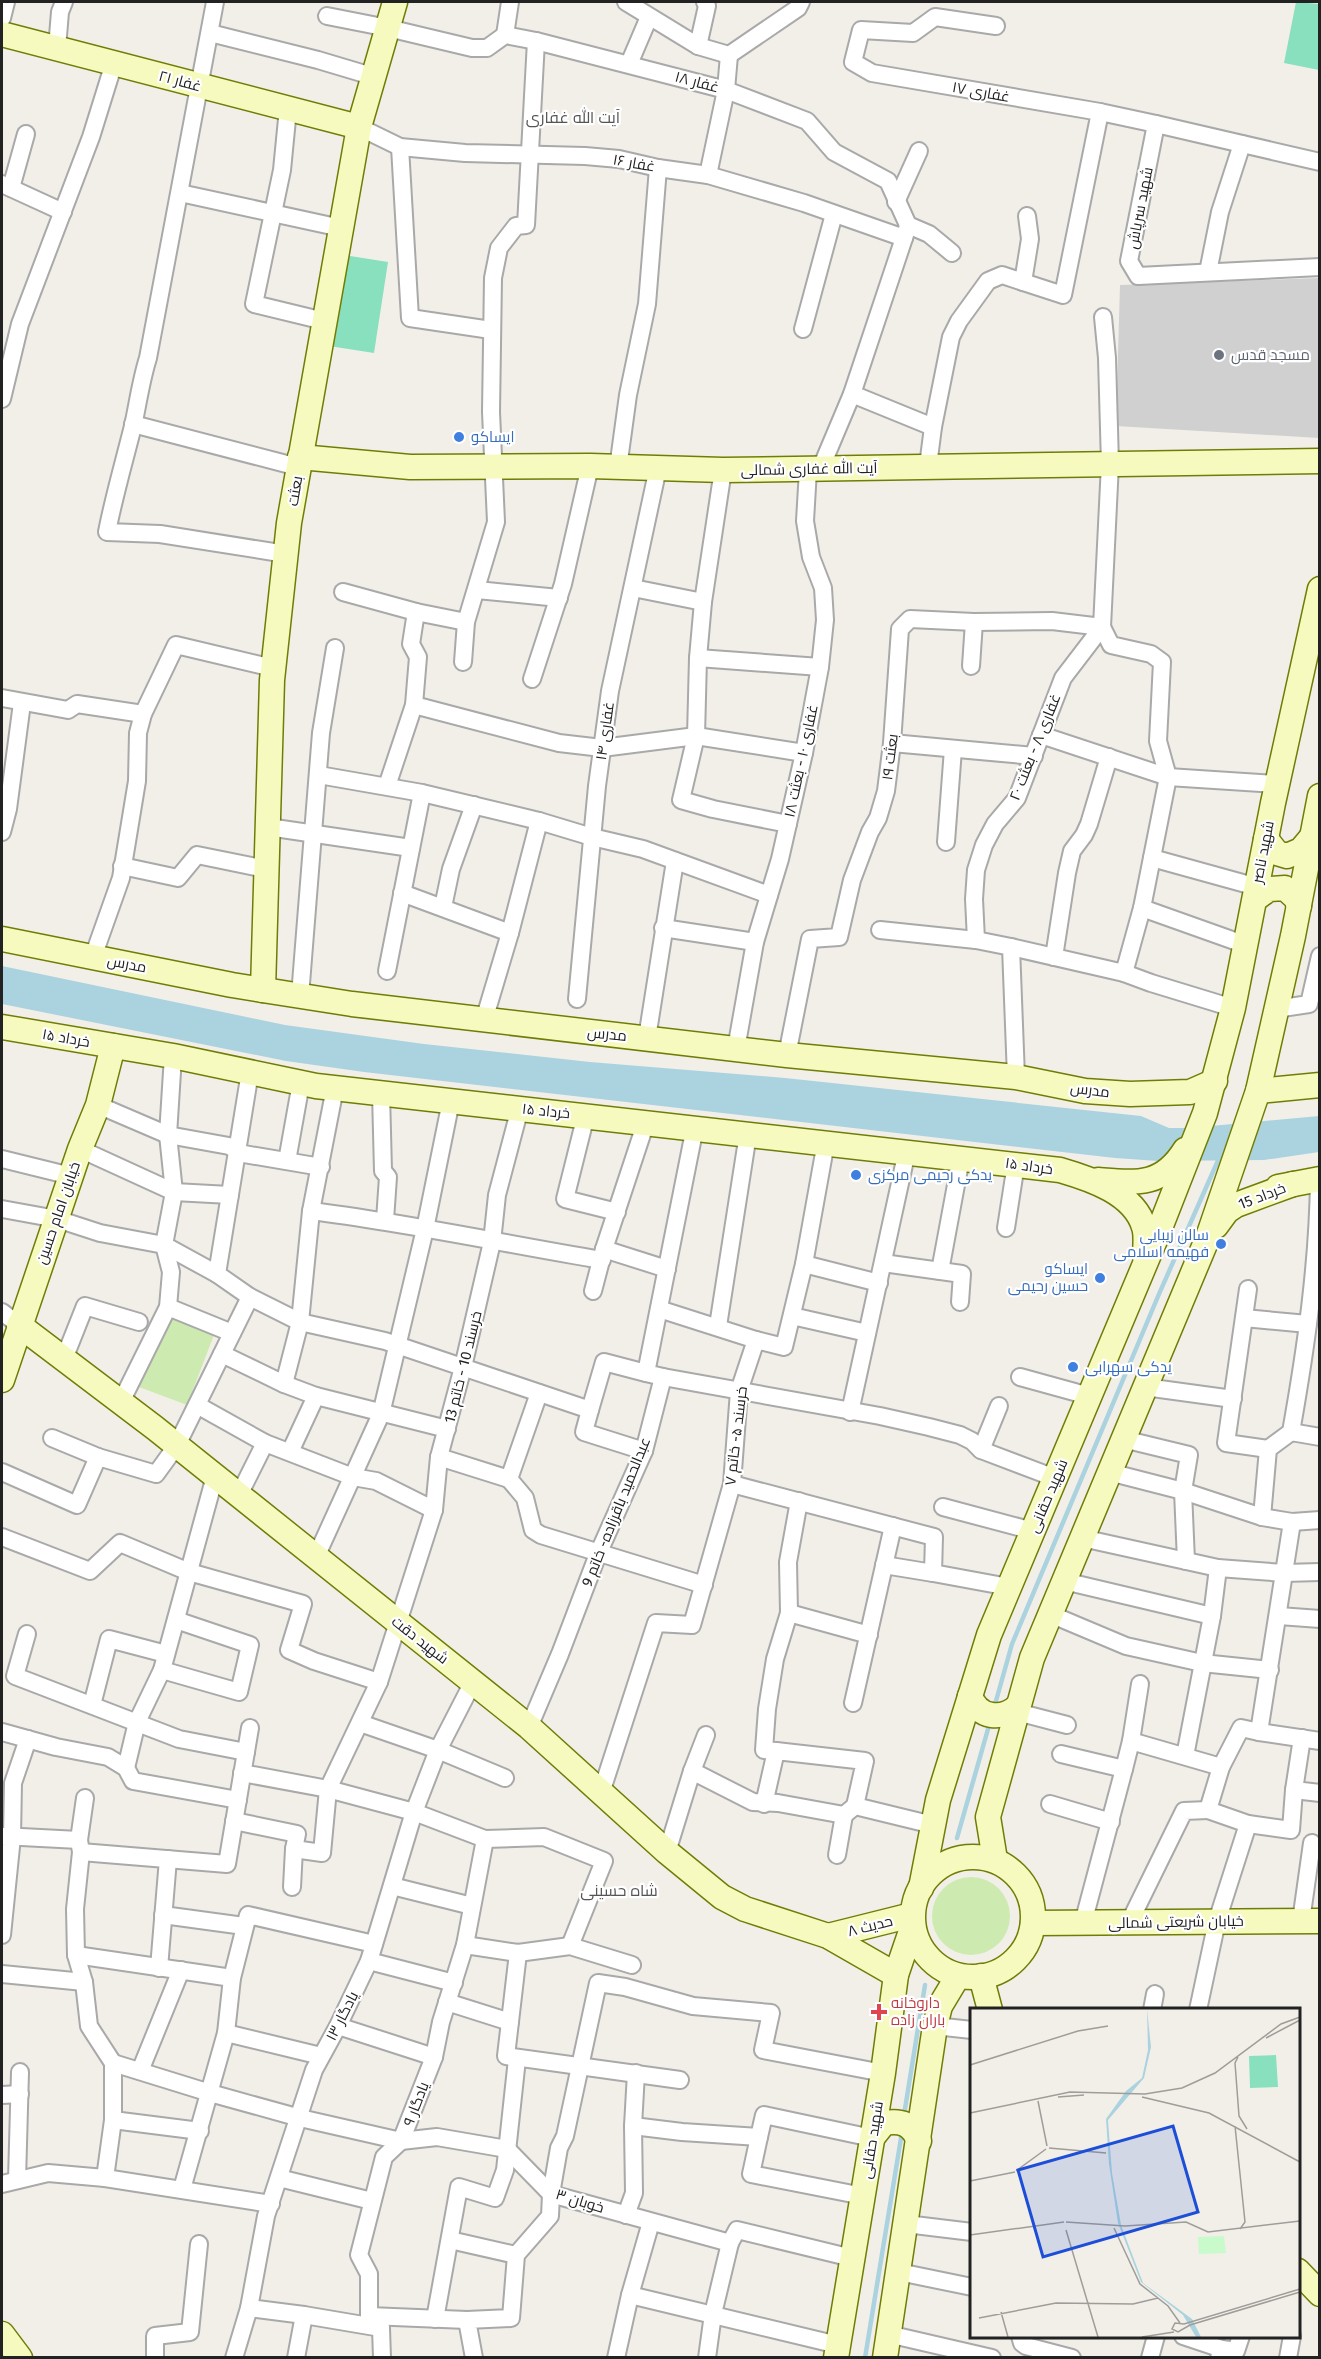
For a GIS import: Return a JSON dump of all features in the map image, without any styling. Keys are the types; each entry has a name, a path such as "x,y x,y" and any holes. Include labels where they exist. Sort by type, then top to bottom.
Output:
{"street":[{"path":"2,18 6,2"},
{"path":"57,48 60,12 64,2"},
{"path":"215,2 180,193 133,424 107,532 160,534 286,554"},
{"name":"بعثت","path":"263,990 273,668 286,554 299,462 359,127 395,2"},
{"path":"327,16 472,48 487,48 505,35 510,2"},
{"path":"626,2 698,46 729,55"},
{"path":"698,46 707,6 705,2"},
{"path":"729,55 798,8 801,2"},
{"path":"629,64 649,17"},
{"name":"غفاری ۱۷","path":"996,26 935,17 913,33 861,30 853,62 872,73 1100,112"},
{"path":"210,33 375,77"},
{"name":"غفار ۲۱","path":"2,34 359,127"},
{"name":"غفار ۱۸","path":"505,35 629,64 726,90 807,121 834,152 888,181 906,231"},
{"path":"463,662 466,622 496,522 492,467 493,278 499,248 516,226 526,225 536,41"},
{"path":"708,175 726,90 729,55"},
{"path":"2,399 4,381 20,324 91,137 114,63"},
{"path":"288,109 282,170 254,304 324,321"},
{"path":"928,466 933,427 951,337 959,321 988,281 1002,275 1063,295 1100,112 1320,162"},
{"name":"شهید سرپاش","path":"1156,124 1129,261 1138,276 1320,267"},
{"name":"غفار ۱۶","path":"359,127 400,147 465,153 619,159 658,168 708,175 804,202 834,214 906,231"},
{"path":"26,134 6,186 63,213"},
{"path":"1208,272 1220,212 1242,144"},
{"path":"400,147 410,318 491,330"},
{"path":"896,202 919,152"},
{"path":"618,468 628,395 647,304 658,168"},
{"path":"180,193 341,228"},
{"path":"803,329 834,214"},
{"path":"1023,282 1030,239 1028,216"},
{"path":"906,231 929,234 952,254"},
{"name":"غفاری ۱۰ - بعثت ۱۸","path":"736,1049 755,942 788,824 820,668 825,609 823,588 812,557 805,521 814,470 852,394 906,231"},
{"path":"1103,316 1107,358 1110,464 1102,627 1111,645 1151,654 1162,662 1158,741 1168,777 1142,908 1124,973"},
{"path":"852,394 933,427"},
{"path":"133,424 299,462"},
{"name":"آیت الله غفاری شمالی","path":"299,462 410,467 590,466 814,470 928,466 1320,461"},
{"path":"532,679 572,549 590,466"},
{"name":"غفاری ۱۴","path":"577,999 592,837 610,691 658,468"},
{"path":"723,470 703,602 698,658 696,736 681,800 713,810 788,824"},
{"path":"633,588 703,602"},
{"name":"شهید ناصر","path":"1203,1118 1215,1081 1233,1008 1277,784 1320,589"},
{"path":"477,590 558,598"},
{"path":"343,592 416,612 466,622"},
{"path":"387,786 414,705 418,657 411,644 416,612"},
{"name":"بعثت ۱۹","path":"787,1055 810,939 839,937 852,880 870,832 878,818 883,800 892,743 900,629 910,619 974,622 1052,621 1102,627"},
{"path":"971,666 974,622"},
{"name":"غفاری ۸ - بعثت ۲۰","path":"976,940 974,899 976,870 984,845 995,824 1017,798 1063,678 1102,627"},
{"path":"93,957 121,878 137,781 138,733 143,714 176,645 273,668"},
{"path":"300,996 325,704 335,648"},
{"path":"698,658 820,668"},
{"path":"2,698 68,710 77,704 143,714"},
{"path":"2,832 8,809 22,703"},
{"path":"414,705 559,743 602,748 696,736 804,753"},
{"path":"1041,735 1168,777 1277,784"},
{"path":"892,743 1034,756"},
{"path":"946,842 953,749"},
{"path":"1054,957 1066,873 1072,851 1089,824 1109,757"},
{"path":"319,776 422,793 539,821 643,849 769,895"},
{"path":"387,971 422,793"},
{"path":"995,1860 988,1817 1032,1658 1208,1237 1258,1091 1299,906 1313,863 1311,838 1320,796"},
{"path":"443,907 452,869 474,805"},
{"path":"484,1020 510,933 539,821"},
{"path":"268,827 411,848"},
{"path":"1266,839 1277,853 1287,856 1301,850 1311,838"},
{"path":"122,866 178,878 197,855 266,869"},
{"path":"1152,858 1256,893 1285,888 1296,898 1299,906"},
{"path":"647,1038 675,861"},
{"path":"402,893 510,933"},
{"path":"1142,908 1246,945"},
{"path":"663,928 755,942"},
{"path":"880,930 976,940 1011,947 1124,973 1233,1008"},
{"name":"مدرس","path":"2,939 300,996 787,1055 1016,1077 1072,1089 1130,1094 1190,1092 1215,1081"},
{"path":"1011,947 1016,1077"},
{"path":"1276,1009 1309,1004 1320,956"},
{"name":"۱۵ خرداد","path":"2,1027 172,1056 335,1088 1016,1164 1060,1170 1092,1180"},
{"name":"خیابان امام حسین","path":"2,1380 10,1319 57,1219 80,1149 98,1105 113,1046"},
{"path":"121,1402 168,1307 171,1272 164,1245 174,1192 168,1135 172,1056"},
{"path":"216,1274 250,1072"},
{"path":"287,1161 301,1083"},
{"path":"1258,1091 1320,1085"},
{"path":"284,1384 300,1322 311,1211 335,1088"},
{"path":"381,1094 383,1171 388,1177 385,1220"},
{"path":"316,1557 381,1414 425,1229 451,1101"},
{"path":"98,1105 168,1135 229,1146 244,1154 321,1167"},
{"name":"خرسند 10 - خاتم 13","path":"328,1789 379,1682 434,1510 439,1457 463,1367 492,1242 497,1195 520,1108"},
{"path":"586,1115 565,1199 616,1212"},
{"name":"شهید حقانی","path":"921,1888 938,1800 989,1635 1144,1265 1175,1174 1203,1118"},
{"path":"593,1291 646,1122"},
{"path":"646,1373 695,1128"},
{"path":"718,1326 748,1134"},
{"path":"659,1309 784,1347 804,1264 826,1142"},
{"path":"80,1149 174,1192 230,1195"},
{"path":"850,1413 908,1151"},
{"path":"940,1271 961,1158"},
{"path":"2,1159 71,1176"},
{"path":"1006,1228 1016,1164"},
{"path":"1233,1168 1251,1185 1261,1189 1319,1179 1317,1247 1304,1361 1291,1432 1268,1449 1226,1443 1248,1289"},
{"path":"1092,1180 1149,1181 1175,1174"},
{"path":"1092,1180 1118,1194 1139,1216 1145,1229 1144,1265"},
{"name":"15 خرداد","path":"1208,1237 1227,1211 1236,1205 1293,1184"},
{"path":"2,1209 57,1219 100,1233 164,1245 216,1274 250,1297 300,1322 396,1344 590,1410"},
{"path":"311,1211 385,1220 492,1242 603,1254 667,1269"},
{"path":"883,1263 962,1274 960,1302"},
{"path":"804,1264 879,1282"},
{"path":"52,1437 98,1457 156,1474 177,1445 250,1297"},
{"path":"64,1359 85,1306 139,1322"},
{"path":"168,1307 232,1333"},
{"path":"792,1316 867,1333"},
{"path":"1244,1318 1308,1324"},
{"name":"شهید دقت","path":"10,1319 177,1445 529,1727 667,1852 722,1897 745,1909 828,1936 896,1975"},
{"name":"خرسند ۵- خاتم ۷","path":"601,1793 656,1623 692,1625 732,1484 739,1392 756,1340"},
{"path":"222,1354 284,1384 316,1396 447,1430"},
{"path":"644,1451 584,1432 604,1362 663,1377 850,1413 880,1416 960,1435 972,1441 981,1450 1055,1478"},
{"name":"عبدالحمید باقرزاده- خاتم 9","path":"529,1727 598,1554 644,1451 663,1377"},
{"path":"1020,1377 1089,1396"},
{"path":"1145,1387 1233,1399"},
{"path":"509,1479 539,1393"},
{"path":"290,1452 316,1396"},
{"path":"197,1406 265,1443 352,1477 376,1480 434,1510"},
{"path":"981,1450 999,1406"},
{"path":"1291,1432 1320,1437"},
{"path":"1123,1438 1189,1455 1183,1491 1186,1561"},
{"path":"239,1495 265,1443"},
{"path":"1262,1517 1268,1449"},
{"path":"2,1472 77,1505 98,1457"},
{"path":"439,1457 509,1479 525,1498 533,1530 541,1535 704,1585"},
{"path":"1109,1472 1183,1491 1262,1517 1293,1522 1320,1520"},
{"path":"126,1768 137,1722 164,1662 215,1476"},
{"path":"732,1484 934,1538 933,1573"},
{"path":"799,1501 788,1562 789,1613 775,1659 767,1709 764,1750 865,1761 837,1855"},
{"path":"943,1507 1033,1531"},
{"path":"1259,1732 1293,1522"},
{"path":"853,1703 893,1526"},
{"path":"2,1537 90,1571 120,1543 189,1572 303,1604 289,1650 314,1661 379,1682"},
{"path":"1082,1538 1218,1568 1284,1573 1320,1572"},
{"path":"884,1565 1009,1587"},
{"path":"1185,1756 1212,1616 1218,1568"},
{"path":"1064,1581 1212,1616"},
{"path":"789,1613 869,1635"},
{"path":"1050,1614 1126,1646 1202,1663 1270,1670"},
{"path":"1279,1616 1320,1618"},
{"path":"92,1705 109,1639 239,1692 250,1645 176,1620"},
{"path":"27,1634 15,1676 179,1739 246,1752"},
{"name":"یادگار ۱۳","path":"234,2358 249,2308 271,2204 314,2070 369,1961 414,1812 438,1750 472,1682"},
{"path":"1083,1923 1131,1741 1140,1684"},
{"path":"970,1696 978,1710 988,1714 999,1716 1018,1709 1067,1725"},
{"path":"360,1723 438,1750 505,1778"},
{"path":"7,1837 168,1859 227,1864 250,1728"},
{"path":"1208,1810 1221,1767 1241,1728 1320,1741"},
{"path":"2,1732 56,1747 108,1757 126,1768 133,1781 238,1800"},
{"path":"667,1852 692,1771 706,1735"},
{"path":"1291,1830 1302,1738"},
{"path":"2,1935 7,1837 13,1783 28,1739"},
{"path":"1131,1741 1221,1767"},
{"path":"764,1804 776,1751"},
{"path":"1061,1754 1124,1769"},
{"path":"692,1771 753,1802 850,1811 933,1825"},
{"path":"242,1773 328,1789 414,1812 485,1839 543,1837 604,1861 570,1946"},
{"path":"294,1849 322,1853 328,1789"},
{"path":"1294,1790 1320,1793"},
{"path":"86,1798 75,1909 76,1955 84,1982 89,2026 113,2063 113,2120 105,2178"},
{"path":"1050,1804 1111,1822"},
{"path":"1129,1923 1184,1811 1208,1810 1248,1824 1291,1830 1304,1842 1316,1843 1310,1921"},
{"path":"234,1821 297,1834 292,1887"},
{"path":"1198,2008 1217,1921 1248,1824"},
{"name":"یادگار ۹","path":"382,2358 369,2274 359,2255 384,2157 401,2141 434,2057 447,2002 465,1945 485,1839"},
{"path":"978,1856 995,1860 1020,1878 1029,1894 1034,1911 1026,1946 1018,1958 1007,1967 969,1976 942,1969 929,1958 919,1944 913,1920 921,1888 931,1874 945,1864 961,1858 978,1856"},
{"path":"159,1968 168,1859"},
{"path":"392,1886 472,1906"},
{"path":"163,1915 244,1926"},
{"path":"182,2189 226,2033 232,1978 248,1915 374,1944"},
{"name":"شهید حقانی","path":"837,2351 883,2073 896,1975 913,1920"},
{"name":"حدیث ۸","path":"828,1936 913,1920"},
{"name":"خیابان شریعتی شمالی","path":"1033,1923 1310,1921"},
{"path":"465,1945 518,1953 570,1946 632,1965"},
{"path":"518,1953 506,2056 680,2080"},
{"path":"76,1955 232,1978"},
{"path":"369,1961 454,1983"},
{"path":"140,2071 181,1970"},
{"path":"2,1974 84,1982"},
{"path":"969,1976 989,2008"},
{"path":"885,2358 935,2026 940,2006 969,1976"},
{"path":"249,2308 375,2322 511,2318 516,2255 550,2216 551,2194 559,2148 565,2136 598,1983 625,1987 693,2006 771,2013 763,2050 883,2073"},
{"path":"447,2002 510,2022"},
{"path":"338,2026 434,2057"},
{"path":"935,2026 970,2030"},
{"path":"226,2033 321,2056"},
{"path":"435,2319 459,2187 495,2198 505,2170 517,2059"},
{"path":"113,2063 300,2118 401,2141 437,2137 507,2149"},
{"path":"20,2072 20,2094 9,2182 48,2174 105,2178 271,2204"},
{"path":"626,2215 634,2193 633,2126 636,2073"},
{"path":"2,2095 20,2094"},
{"path":"863,2196 751,2174 764,2115 872,2138 884,2123 897,2121 915,2130 919,2141"},
{"path":"113,2120 200,2131"},
{"path":"633,2126 682,2132 759,2136"},
{"name":"خوبان ۳","path":"507,2149 551,2194 730,2243"},
{"path":"279,2178 372,2201"},
{"path":"618,2357 630,2295 651,2222"},
{"path":"906,2224 970,2232"},
{"path":"707,2358 713,2314 730,2243 737,2230 852,2258"},
{"path":"450,2240 516,2255"},
{"path":"155,2358 155,2336 189,2332 199,2244"},
{"path":"899,2272 970,2287"},
{"path":"1300,2272 1319,2293"},
{"path":"630,2295 713,2314 837,2351"},
{"path":"296,2358 304,2315"},
{"path":"467,2320 474,2358"},
{"path":"2,2334 20,2358"},
{"path":"888,2334 992,2357"},
{"path":"1020,2338 1026,2346 1072,2358"},
{"path":"1150,2358 1156,2338"},
{"path":"1185,2338 1221,2353 1236,2351 1241,2338"},
{"path":"1292,2338 1292,2357"}],"shaded area":[{"name":"مسجد قدس","path":"1319,278 1319,438 1116,426 1120,285"}],"green space":[{"path":"1296,2 1319,4 1319,70 1284,63"},
{"path":"344,255 388,262 374,353 329,346"},
{"path":"168,1316 214,1335 187,1405 139,1387"},
{"path":"963,1877 979,1877 993,1883 1004,1894 1010,1908 1010,1924 1004,1938 993,1949 979,1955 963,1955 949,1949 938,1938 932,1924 932,1908 938,1894 949,1883"}],"water":[{"path":"2,966 285,1025 424,1044 590,1062 785,1078 1141,1116 1169,1128 1319,1116 1319,1152 1264,1160 1158,1161 1115,1158 364,1072 286,1061 2,1004"}],"waterway":[{"path":"994,1708 1012,1644 1159,1294 1220,1156"},
{"path":"957,1838 990,1722"},
{"path":"904,2115 925,1985"},
{"path":"865,2358 902,2132"}],"place":[{"name":"مسجد قدس","path":"1219,355"},
{"name":"ایساکو","path":"459,437"},
{"name":"یدکی رحیمی مرکزی","path":"856,1175"},
{"name":"سالن زیبایی فهیمه اسلامی","path":"1221,1244"},
{"name":"ایساکو حسین رحیمی","path":"1100,1278"},
{"name":"یدکی سهرابی","path":"1073,1367"},
{"name":"داروخانه باران زاده","path":"879,2012"}],"district":[{"name":"آیت الله غفاری","path":"573,117"},
{"name":"شاه حسینی","path":"619,1890"}]}
